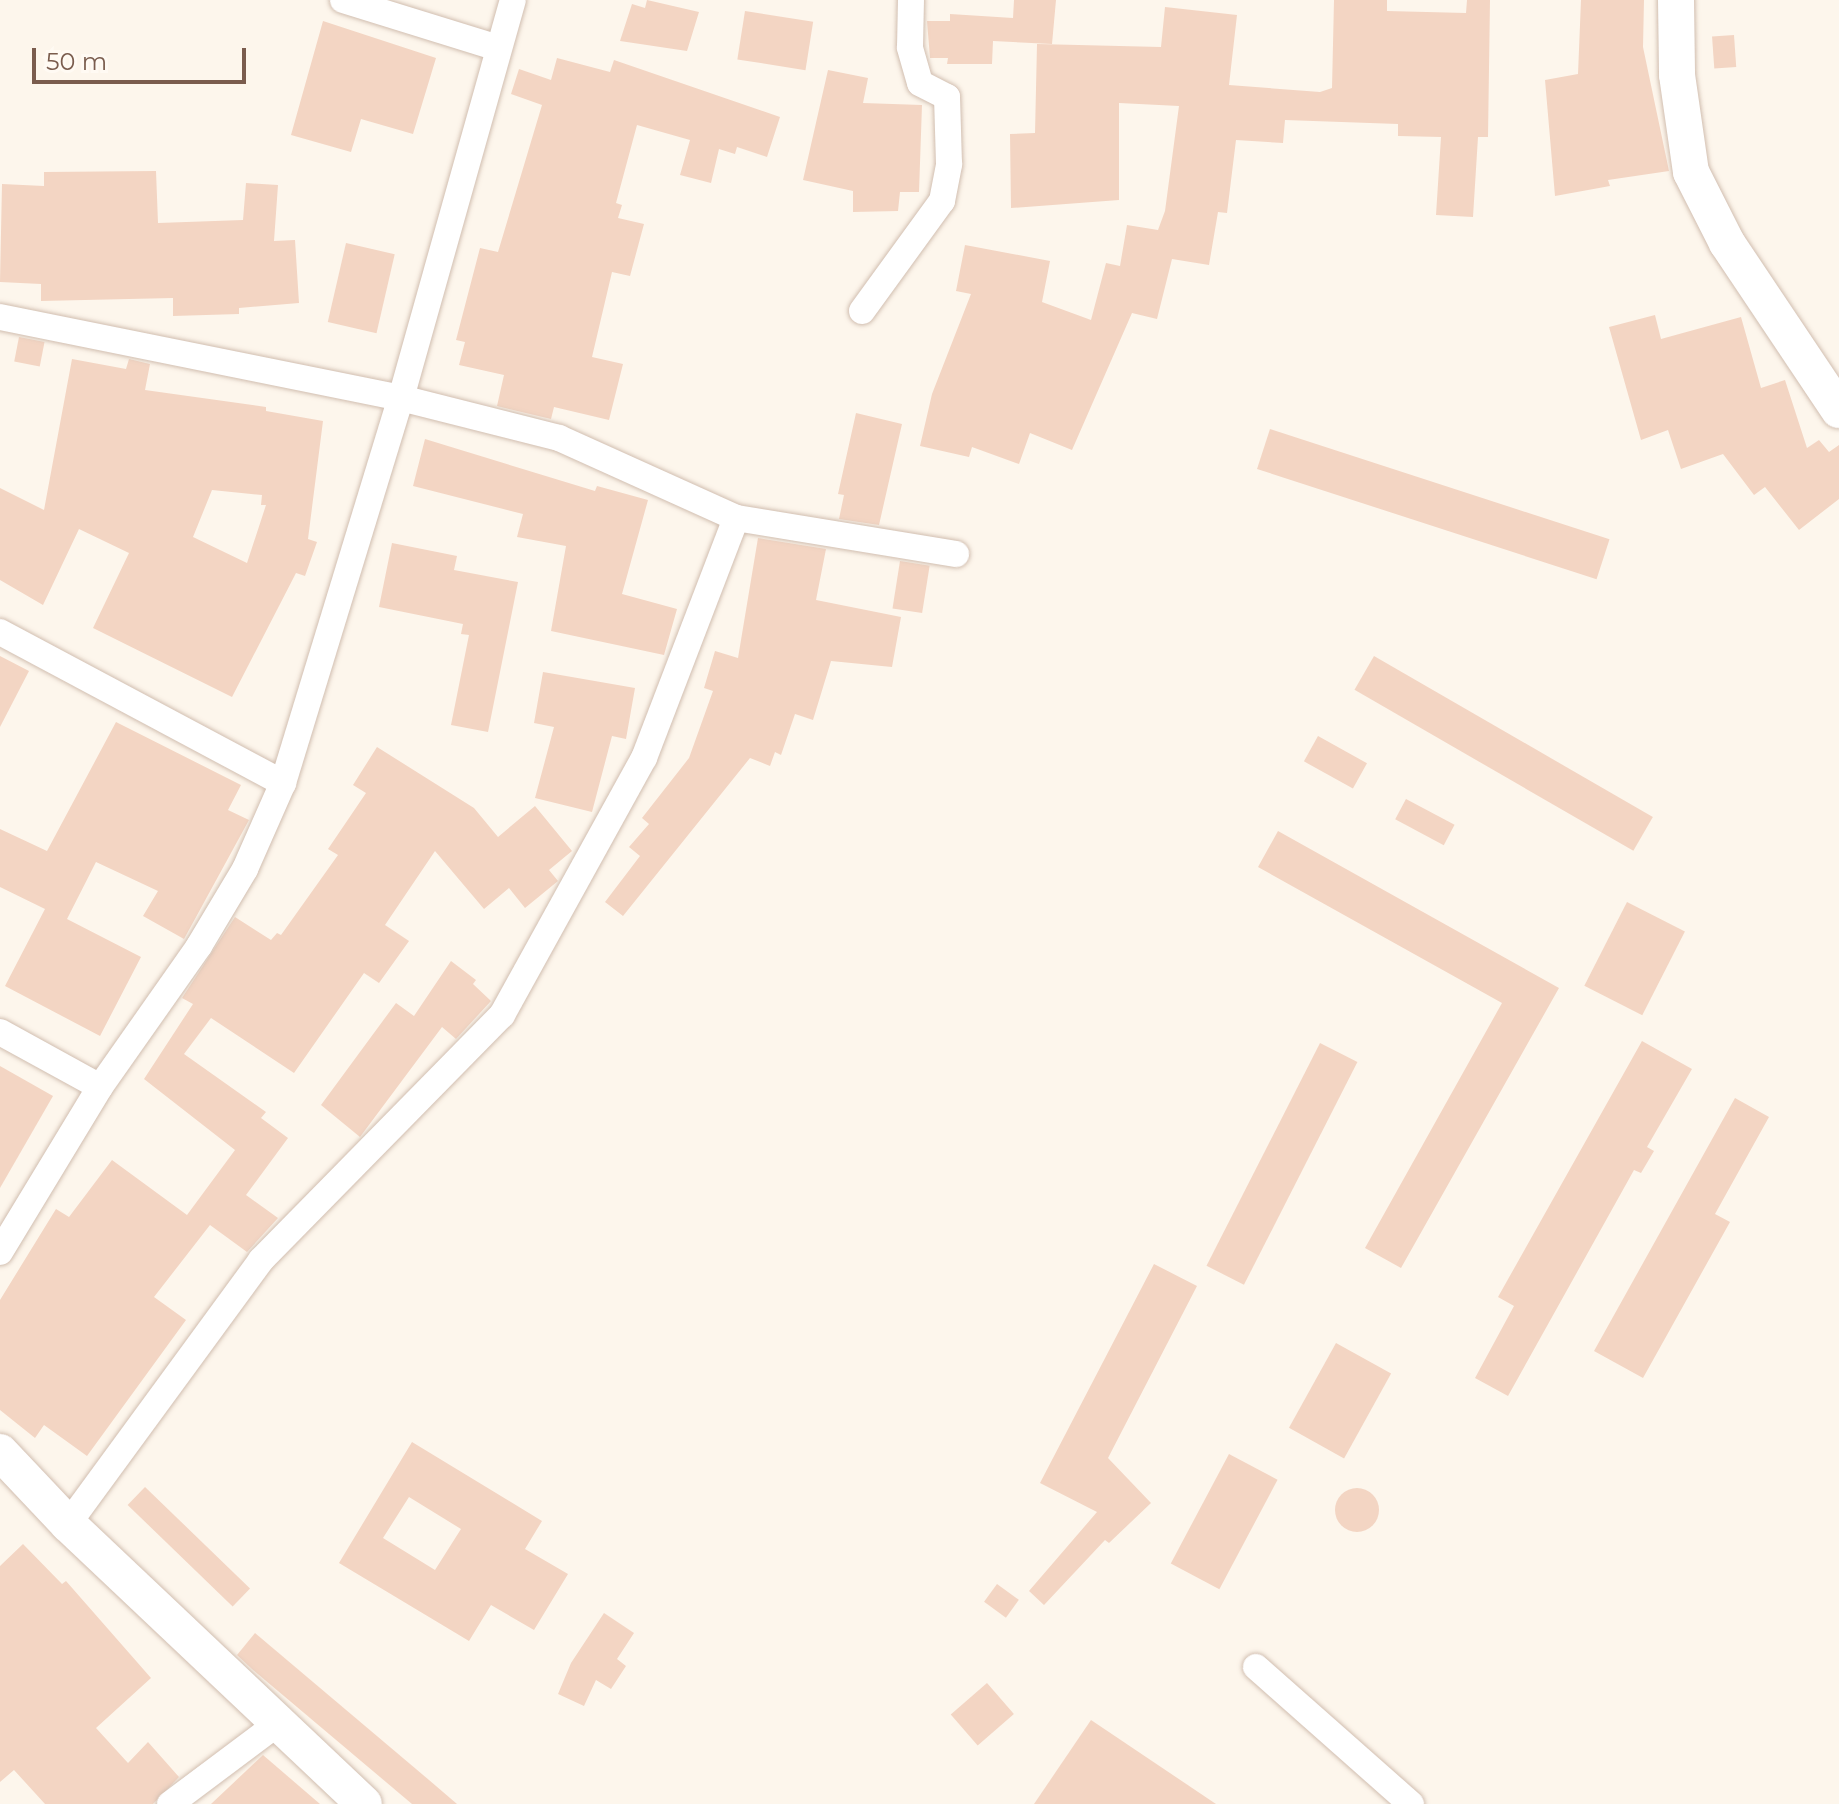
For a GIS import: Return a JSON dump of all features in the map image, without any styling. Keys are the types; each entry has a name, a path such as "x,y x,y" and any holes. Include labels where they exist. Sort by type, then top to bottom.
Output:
{"street":[{"path":"343,0 498,48"},
{"path":"0,1252 100,1087 199,946 245,869 283,783 401,398 513,0"},
{"path":"862,311 942,201 949,164 947,97 920,83 910,47 911,0"},
{"path":"1676,0 1677,75 1691,172 1727,243 1839,410"},
{"path":"0,317 401,398 559,438 736,518 956,554"},
{"path":"68,1524 261,1260 502,1015 644,758 736,518"},
{"path":"0,632 283,783"},
{"path":"0,1032 100,1087"},
{"path":"0,1452 68,1524 364,1804"},
{"path":"1256,1667 1411,1804"},
{"path":"170,1804 277,1724"}],"building":[{"path":"647,0 699,12 687,51 620,41 632,4 645,8"},
{"path":"1014,0 1056,0 1052,44 993,41 992,64 947,64 948,58 930,58 927,21 950,21 950,14 1013,18"},
{"path":"1334,0 1387,0 1387,11 1466,13 1467,0 1490,0 1488,137 1478,137 1473,217 1436,215 1441,137 1398,136 1398,124 1285,120 1283,143 1236,140 1227,213 1218,212 1209,265 1172,259 1157,319 1132,313 1072,450 1030,433 1019,464 972,447 969,457 920,446 932,394 971,294 956,291 965,245 1050,261 1042,302 1091,320 1106,263 1120,266 1127,225 1158,230 1165,211 1179,106 1119,103 1119,200 1011,208 1010,134 1035,133 1037,44 1161,47 1165,7 1237,15 1229,85 1320,92 1332,88"},
{"path":"1581,0 1644,0 1643,47 1669,171 1608,180 1610,186 1555,196 1545,80 1578,74"},
{"path":"745,11 813,22 805,70 737,59"},
{"path":"323,21 436,58 413,134 361,119 351,152 291,135"},
{"path":"1734,35 1736,67 1714,68 1712,37"},
{"path":"557,58 610,72 614,60 780,117 767,157 737,147 735,154 719,149 711,183 680,175 690,140 637,125 616,203 622,205 618,218 644,224 630,276 612,272 592,357 623,364 609,420 554,407 551,419 497,406 504,375 459,365 465,342 456,340 480,248 498,252 542,105 511,94 519,69 551,80"},
{"path":"828,70 868,78 863,103 922,105 919,192 900,192 898,211 853,212 853,191 803,180"},
{"path":"156,171 158,223 243,220 246,183 278,185 274,241 295,240 299,303 239,308 239,314 173,316 173,298 41,301 41,284 0,282 2,184 44,186 44,172"},
{"path":"346,243 395,254 376,333 328,322"},
{"path":"1655,315 1661,339 1741,317 1761,388 1785,380 1807,448 1819,440 1829,452 1839,445 1839,499 1799,530 1765,487 1754,495 1723,454 1681,469 1668,430 1641,440 1609,327"},
{"path":"19,337 45,342 40,367 14,362"},
{"path":"72,359 126,369 129,359 150,364 145,390 266,407 266,411 323,421 308,539 317,542 305,576 296,573 232,697 93,628 129,553 79,529 43,605 0,580 0,488 44,510","holes":["212,490 262,495 261,505 266,505 247,563 193,537"]},
{"path":"856,413 902,424 879,525 839,519 844,495 838,494"},
{"path":"1270,429 1610,539 1597,579 1257,469"},
{"path":"425,439 595,491 597,486 648,500 622,594 677,609 664,655 551,631 566,546 517,537 523,514 413,486"},
{"path":"758,538 826,549 816,600 901,617 892,667 831,661 813,720 795,714 781,755 775,752 770,766 750,758 623,916 605,902 640,856 629,847 649,824 642,818 689,758 713,691 704,688 715,651 738,658"},
{"path":"392,543 457,556 454,570 518,582 488,732 451,725 469,635 461,634 463,624 379,607"},
{"path":"900,561 930,566 922,613 892,608"},
{"path":"0,656 29,671 0,727"},
{"path":"1374,656 1653,817 1633,851 1354,690"},
{"path":"543,672 635,688 626,739 612,736 592,812 535,798 554,727 534,723"},
{"path":"116,722 241,785 228,810 249,820 184,939 143,916 158,891 96,862 67,919 141,957 100,1036 5,986 45,909 0,887 0,829 47,851"},
{"path":"1318,736 1367,763 1353,789 1304,761"},
{"path":"377,747 474,808 498,837 535,806 572,851 549,870 558,881 525,908 509,888 484,909 435,851 385,925 409,941 379,983 364,973 294,1073 211,1018 184,1054 266,1112 261,1118 288,1138 246,1195 278,1218 247,1252 210,1225 154,1297 186,1320 87,1456 44,1425 35,1438 0,1410 0,1300 56,1209 69,1217 112,1160 187,1215 235,1150 144,1079 193,1004 182,998 235,917 271,940 277,933 281,935 338,855 328,849 366,793 353,785"},
{"path":"1406,799 1455,825 1444,845 1395,819"},
{"path":"1278,831 1559,988 1401,1268 1365,1248 1502,1003 1258,867"},
{"path":"1627,902 1685,932 1642,1015 1584,986"},
{"path":"451,961 476,980 473,984 491,1001 456,1039 442,1027 360,1137 321,1105 396,1003 414,1016"},
{"path":"1642,1041 1692,1069 1647,1147 1654,1151 1641,1173 1634,1170 1508,1396 1475,1378 1514,1306 1498,1297"},
{"path":"1320,1043 1357,1062 1244,1285 1207,1266"},
{"path":"0,1066 53,1096 0,1188"},
{"path":"1735,1098 1769,1117 1715,1214 1730,1222 1643,1378 1594,1351"},
{"path":"1154,1264 1197,1286 1108,1458 1151,1503 1109,1543 1105,1540 1044,1605 1029,1591 1097,1512 1040,1483"},
{"path":"1336,1343 1391,1374 1344,1458 1289,1428"},
{"path":"412,1442 542,1521 525,1549 568,1574 534,1630 491,1605 469,1641 339,1563","holes":["409,1497 461,1529 435,1570 383,1538"]},
{"path":"1229,1454 1278,1480 1219,1589 1171,1563"},
{"path":"145,1487 250,1588 233,1606 128,1505"},
{"path":"1357,1488 1373,1494 1379,1510 1373,1526 1357,1532 1341,1526 1335,1510 1341,1494"},
{"path":"23,1544 62,1584 66,1581 151,1678 96,1728 128,1763 148,1742 179,1777 153,1804 45,1804 14,1770 0,1782 0,1566"},
{"path":"997,1584 1019,1600 1006,1618 984,1602"},
{"path":"604,1613 634,1633 617,1659 626,1666 611,1689 596,1680 584,1706 558,1694 571,1663"},
{"path":"255,1633 457,1804 412,1804 252,1669 237,1655"},
{"path":"987,1683 1014,1714 978,1745 951,1714"},
{"path":"1091,1720 1216,1804 1034,1804"},
{"path":"263,1755 320,1804 211,1804"}]}
